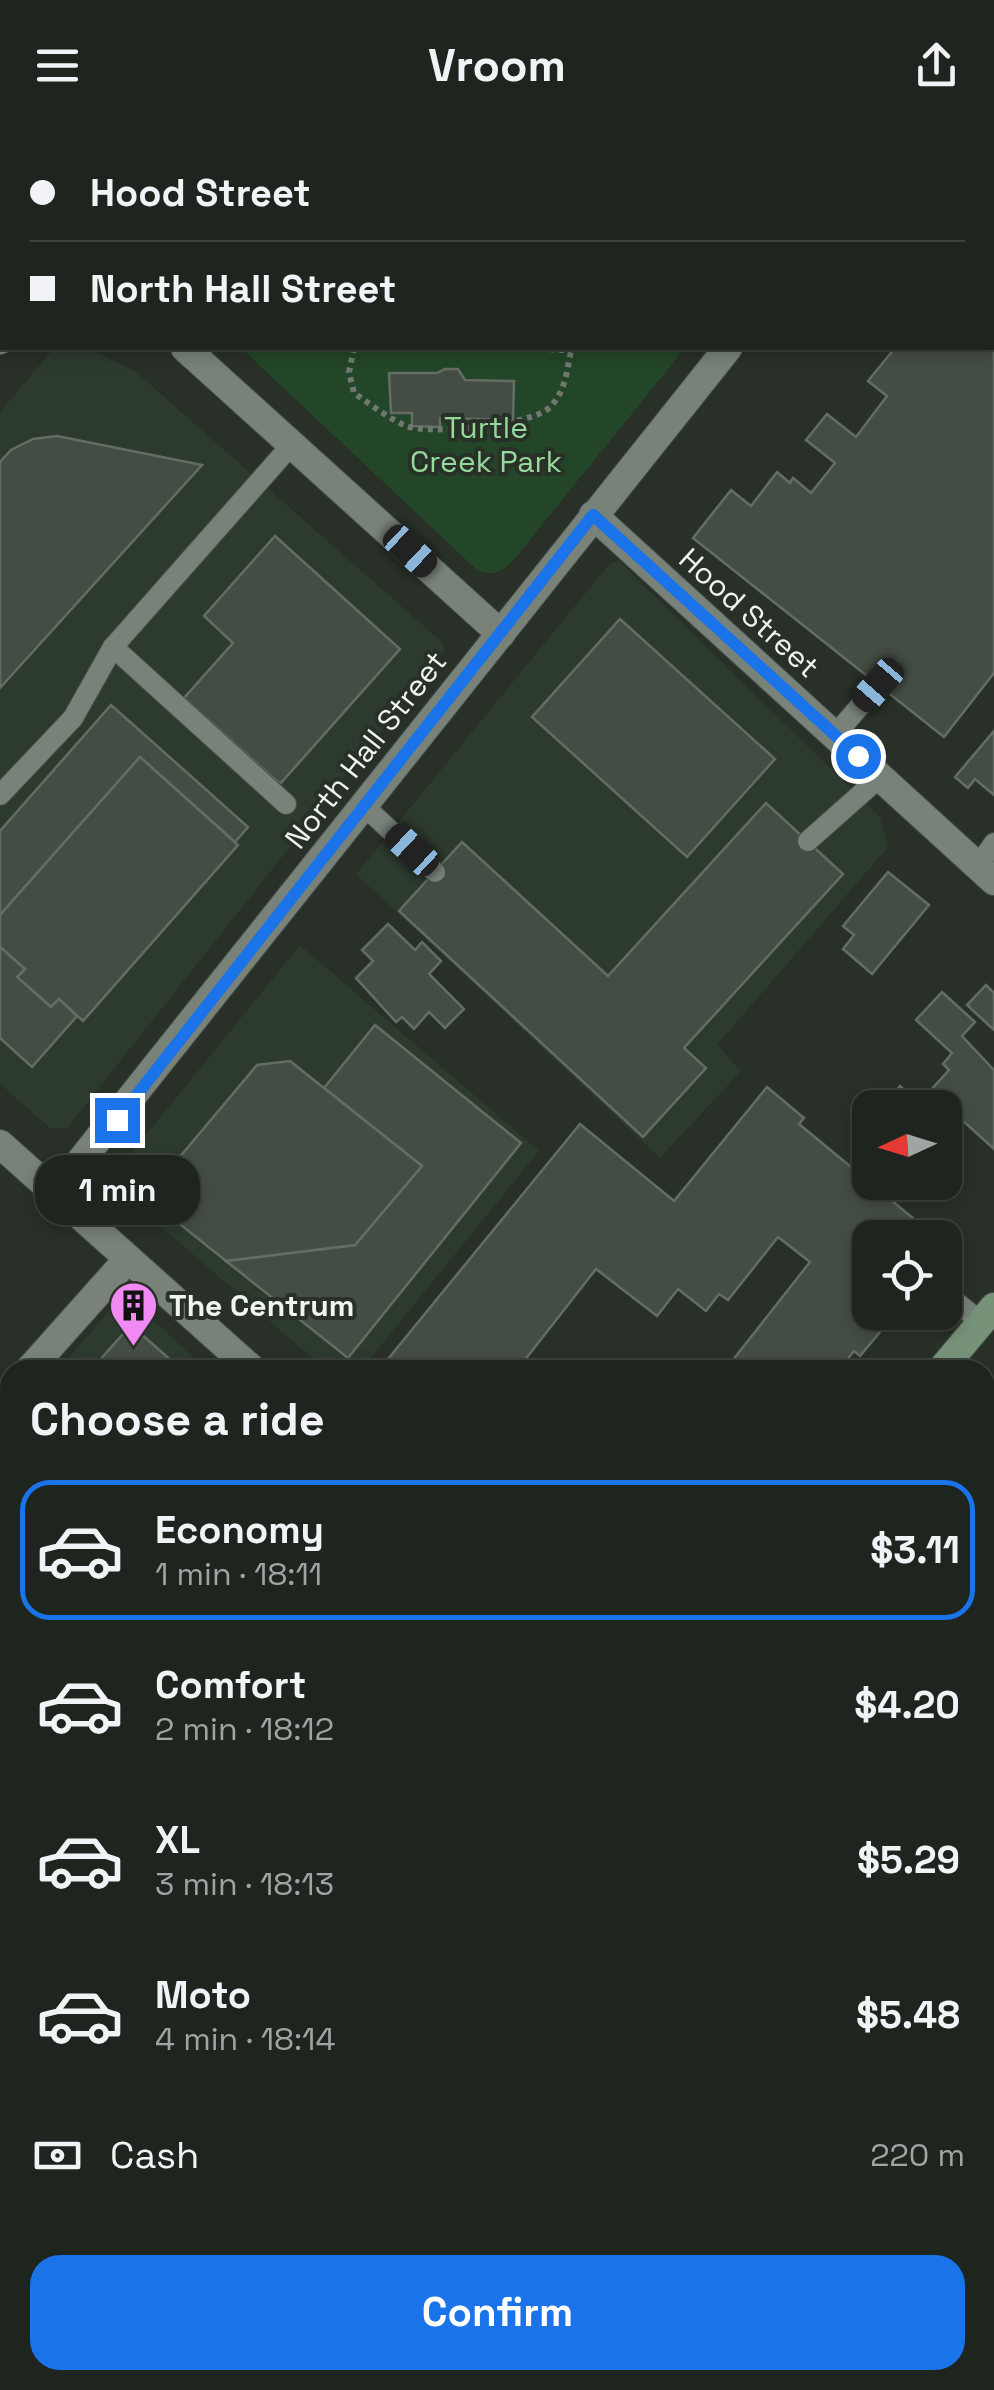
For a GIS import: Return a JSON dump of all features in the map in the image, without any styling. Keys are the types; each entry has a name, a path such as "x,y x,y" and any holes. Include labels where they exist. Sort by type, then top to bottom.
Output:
{"main road":[{"path":"949,1360 988,1314"}],"street":[{"path":"187,350 294,442 501,634"},
{"name":"North Hall Street","path":"55,1193 726,350"},
{"name":"Hood Street","path":"593,515 880,776 989,864"},
{"path":"0,1144 242,1360"},
{"path":"38,1360 128,1259"}],"lane":[{"path":"0,796 73,718 113,647 294,442"},
{"path":"113,647 286,804"},
{"path":"835,735 878,685"},
{"path":"808,841 880,776"},
{"path":"363,805 435,872"},
{"path":"962,1301 988,1314"}],"path":[{"path":"354,350 348,372 354,393 408,427 443,429 513,422 547,410 563,390 572,350"}],"shaded area":[{"path":"52,350 90,350 136,372 443,643 445,651 68,1127 51,1129 0,1084 0,412"},
{"path":"619,561 880,817 888,847 717,1045 741,1071 660,1158 356,874 610,563"},
{"path":"300,945 539,1151 369,1360 314,1360 129,1199 121,1174 124,1162"},
{"path":"124,1294 197,1360 67,1360"}],"green space":[{"name":"Turtle Creek Park","path":"243,350 683,350 513,561 493,573 478,571"}],"building":[{"path":"893,350 994,352 994,673 944,737 693,538 731,490 751,506 777,472 790,483 793,478 811,493 835,463 806,440 827,414 856,437 887,396 868,381"},
{"path":"458,369 465,380 514,381 513,420 440,418 440,427 412,426 412,413 391,413 389,373 437,373"},
{"path":"57,436 202,465 0,688 0,462 11,450 33,439"},
{"path":"275,536 400,649 280,784 184,698 233,643 204,616"},
{"path":"620,619 775,759 687,857 532,717"},
{"path":"111,705 248,827 235,842 140,757 0,915 0,831"},
{"path":"994,731 994,795 975,779 968,788 955,777"},
{"path":"140,757 238,845 83,1021 59,999 51,1007 17,977 25,969 0,947 0,915"},
{"path":"766,803 843,874 684,1048 706,1068 643,1137 399,911 462,842 608,976"},
{"path":"888,872 929,905 872,974 843,949 854,935 843,926"},
{"path":"388,924 415,950 422,942 441,961 429,974 464,1009 445,1028 429,1012 414,1029 402,1017 396,1022 356,978 373,961 362,950"},
{"path":"0,947 25,969 17,977 51,1007 59,999 77,1016 32,1067 0,1038"},
{"path":"986,985 994,993 994,1030 967,1005"},
{"path":"942,992 975,1022 962,1036 994,1070 994,1149 962,1120 962,1090 931,1090 949,1070 943,1064 952,1053 916,1020"},
{"path":"375,1025 521,1143 348,1358 226,1261 355,1245 422,1166 324,1088"},
{"path":"290,1061 422,1166 355,1245 226,1261 146,1197 257,1065"},
{"path":"767,1087 804,1118 799,1124 852,1168 852,1200 891,1200 915,1220 852,1220 852,1330 880,1332 860,1356 854,1351 847,1360 733,1360 810,1262 778,1237 728,1300 719,1294 706,1311 678,1289 657,1316 596,1269 525,1360 387,1360 580,1124 674,1201"},
{"name":"The Centrum","path":"131,1325 171,1360 100,1360"}],"place":[{"name":"The Centrum","path":"134,1348"}],"route":[{"path":"117,1120 593,515 858,756"}]}
